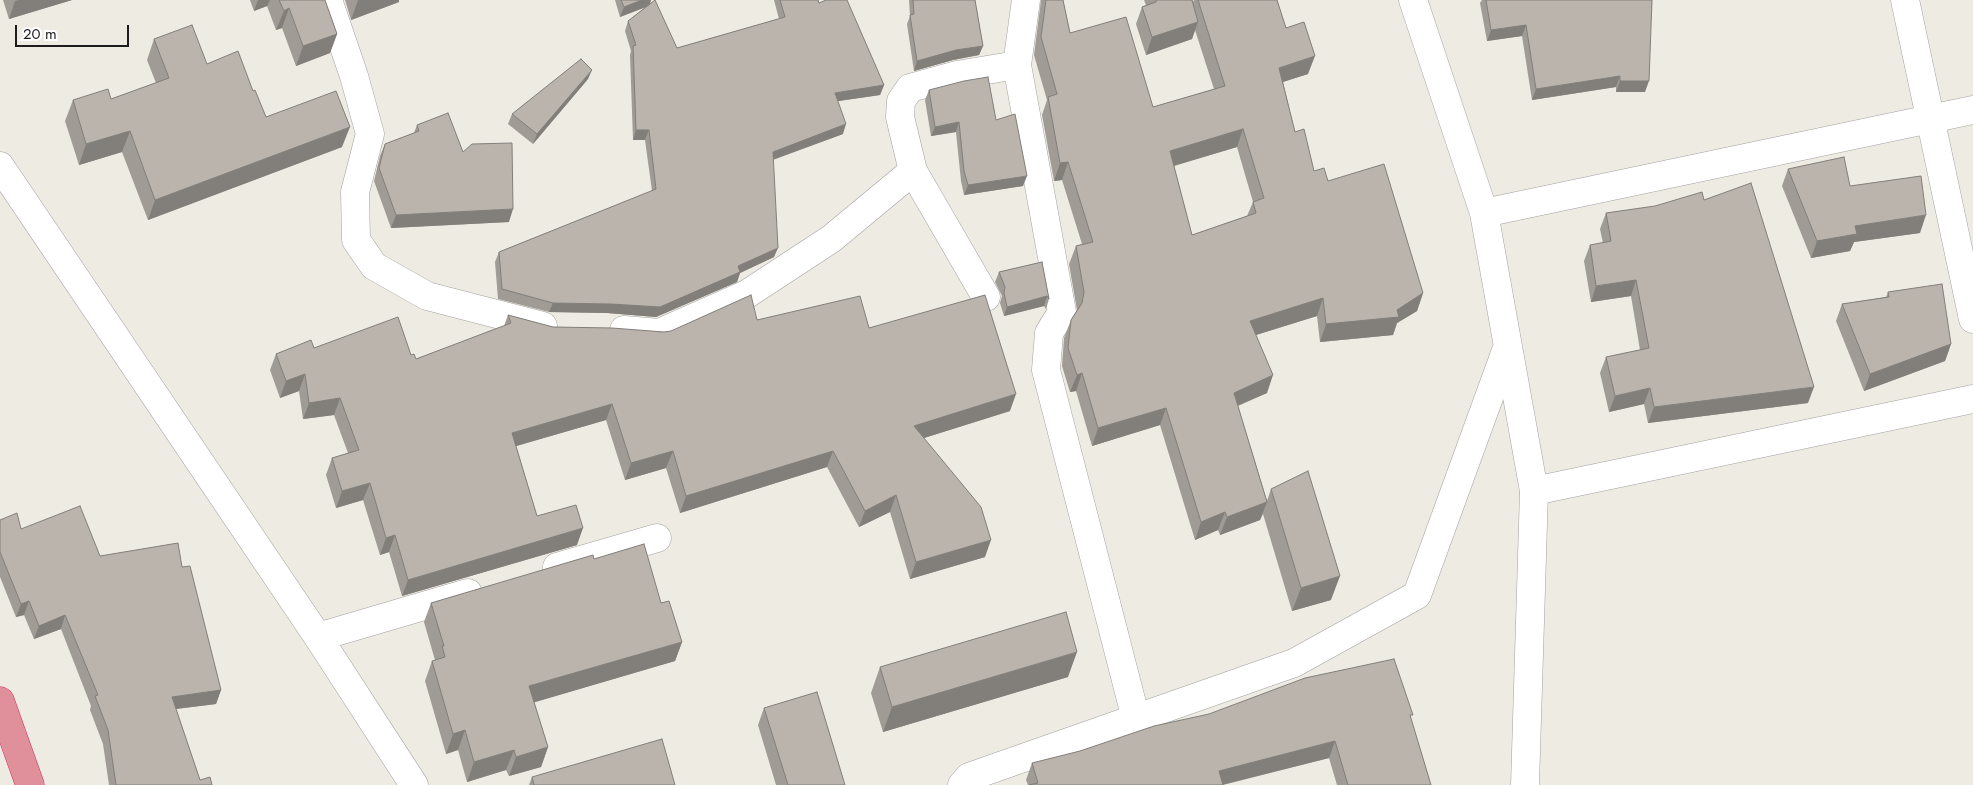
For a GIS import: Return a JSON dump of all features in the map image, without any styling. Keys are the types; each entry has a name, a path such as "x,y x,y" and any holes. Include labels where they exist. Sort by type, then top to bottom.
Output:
{"highway":[{"path":"0,701 30,785"}],"street":[{"path":"328,0 354,76 370,134 355,192 356,240 374,266 427,296 547,328 567,328"},
{"path":"1026,0 1017,65 1062,312 1049,332 1046,370 1136,719"},
{"path":"1413,0 1484,213 1534,491 1525,785"},
{"path":"1905,0 1973,319"},
{"path":"986,297 914,171 900,117 901,100 910,88 957,75 1017,65"},
{"path":"1484,213 1973,110"},
{"path":"0,166 318,637 414,785"},
{"path":"597,328 658,332 747,294 831,239 914,171"},
{"path":"962,785 969,777 1294,663 1417,595 1508,346"},
{"path":"1534,491 1973,399"},
{"path":"535,573 657,538"},
{"path":"318,637 488,587"}],"building":[{"path":"279,0 325,0 337,34 303,46 289,8 284,11"},
{"path":"621,0 642,0 624,7"},
{"path":"655,0 677,48 785,17 780,0 818,0 819,3 826,0 847,0 884,85 835,93 846,124 773,152 778,248 738,266 740,272 660,307 553,303 502,289 499,252 656,189 649,130 636,130 633,46 636,45 628,21"},
{"path":"913,0 975,0 983,46 956,50 917,61 910,15 914,14"},
{"path":"1046,0 1063,0 1070,33 1126,17 1153,107 1225,86 1198,0 1277,0 1286,28 1304,22 1315,56 1279,68 1295,132 1304,129 1314,171 1324,168 1328,181 1384,164 1423,293 1397,310 1399,317 1326,324 1323,298 1250,321 1273,375 1234,393 1267,502 1227,517 1225,512 1201,522 1166,408 1098,428 1082,373 1077,375 1068,348 1071,320 1082,303 1084,292 1076,246 1093,242 1068,162 1060,163 1048,97 1057,94 1041,37","holes":["1243,129 1264,198 1253,202 1256,213 1192,235 1170,151"]},
{"path":"1156,0 1192,0 1198,22 1152,37 1142,7 1156,2"},
{"path":"1486,0 1652,0 1649,81 1620,81 1620,76 1536,89 1526,25 1491,30"},
{"path":"192,25 207,64 238,51 253,91 255,90 266,117 336,91 350,127 155,200 130,131 86,144 73,100 108,89 111,99 169,78 154,39"},
{"path":"581,59 592,70 537,134 512,114"},
{"path":"988,77 996,120 1015,114 1027,176 968,185 964,171 959,122 935,127 929,90"},
{"path":"448,113 463,152 472,144 512,143 513,209 396,215 379,168 385,144 419,131 417,125"},
{"path":"1844,157 1850,186 1921,176 1926,215 1855,226 1857,234 1817,241 1788,169"},
{"path":"1751,183 1814,387 1654,407 1650,388 1615,396 1606,357 1649,348 1636,280 1596,286 1590,245 1611,241 1606,213 1655,206 1702,192 1704,200"},
{"path":"1042,262 1049,299 1047,296 1007,307 1004,293 1005,287 999,272"},
{"path":"1942,284 1951,344 1870,374 1842,304 1889,297 1888,292"},
{"path":"751,295 757,320 860,296 869,328 985,295 1016,394 914,426 981,507 991,540 916,562 896,495 865,511 833,451 686,496 673,451 631,463 612,404 512,433 537,516 576,505 583,528 408,580 395,535 386,538 370,483 342,491 332,458 359,450 340,398 309,403 305,374 286,381 276,354 311,340 314,348 398,317 411,355 414,354 416,359 511,323 508,315 553,327 612,328 664,332 671,331"},
{"path":"1308,471 1340,576 1301,588 1271,489"},
{"path":"80,506 100,556 178,543 182,567 190,566 221,690 172,697 200,780 210,777 212,785 116,785 108,730 95,696 98,695 65,615 39,626 29,601 21,604 0,552 0,520 17,513 21,529"},
{"path":"644,544 661,603 669,601 682,642 529,686 548,747 516,757 514,750 474,762 465,730 453,734 432,661 445,657 442,646 444,646 431,603 593,555 594,559"},
{"path":"1066,612 1077,652 892,707 880,667"},
{"path":"1394,659 1413,715 1410,715 1431,785 1348,785 1335,741 1219,771 1223,785 1029,785 1038,783 1032,763 1080,751 1154,726 1209,714 1305,678"},
{"path":"817,692 845,785 788,785 764,708"},
{"path":"662,739 675,785 534,785 532,777"}]}
